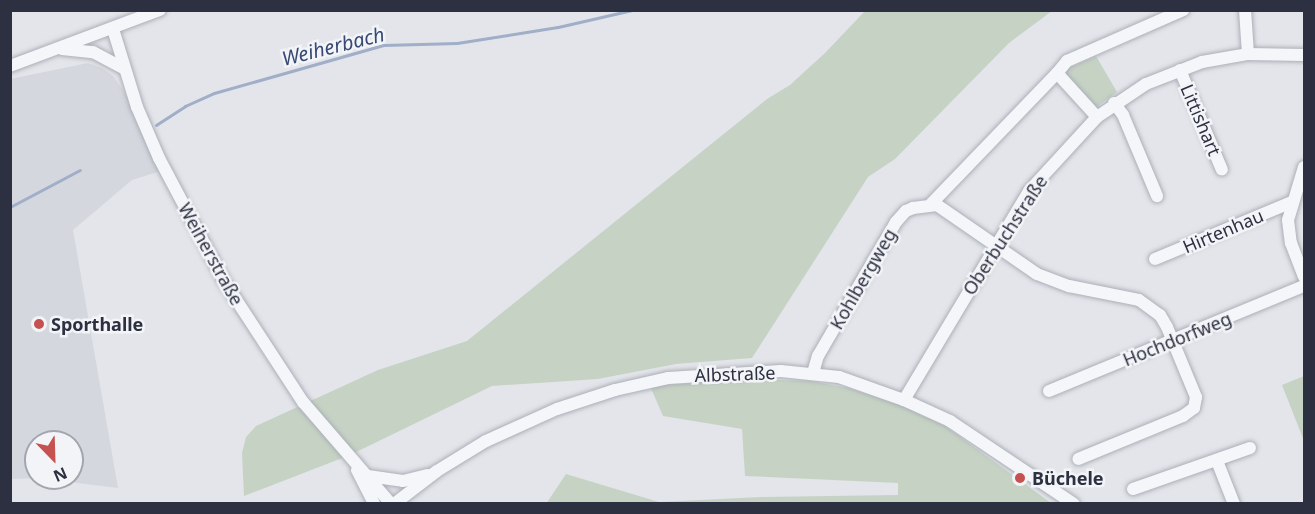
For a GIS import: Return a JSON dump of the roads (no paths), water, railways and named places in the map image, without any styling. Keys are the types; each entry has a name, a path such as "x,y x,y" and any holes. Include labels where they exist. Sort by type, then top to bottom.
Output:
{"street":[{"path":"10,66 160,10"},
{"name":"Kohlbergweg","path":"813,373 818,356 896,222 906,211 931,204 1067,61 1183,10"},
{"path":"1245,10 1248,54"},
{"name":"Weiherstraße","path":"113,29 123,68 159,158 224,281 303,402 393,504"},
{"path":"56,50 93,52 123,68"},
{"name":"Oberbuchstraße","path":"904,400 994,245 1041,177 1097,117 1114,103 1146,84 1215,59 1248,54 1305,55"},
{"name":"Littishart","path":"1180,70 1222,170"},
{"path":"1057,73 1097,117"},
{"path":"1114,103 1123,115 1157,196"},
{"path":"1305,167 1288,220 1290,243 1305,277"},
{"name":"Hirtenhau","path":"1155,259 1292,202"},
{"path":"931,204 943,208 994,245 1054,282 1120,294 1149,305 1160,315 1174,340 1196,396 1194,408 1183,416 1078,459"},
{"name":"Hochdorfweg","path":"1049,391 1305,286"},
{"name":"Albstraße","path":"393,504 437,471 513,427 556,409 626,387 688,375 750,372 813,373 850,380 904,400 950,421 1074,504"},
{"path":"1133,489 1250,448"},
{"name":"Weiherstraße","path":"350,455 374,504"},
{"path":"1217,461 1234,504"},
{"path":"368,476 403,480 437,471"}],"waterway":[{"name":"Weiherbach","path":"156,125 185,106 214,93 384,45 457,43 558,27 632,10"},
{"name":"Weiherbach","path":"10,207 80,170"}],"place":[{"name":"Sporthalle","path":"39,324"},
{"name":"Büchele","path":"1020,478"}]}
